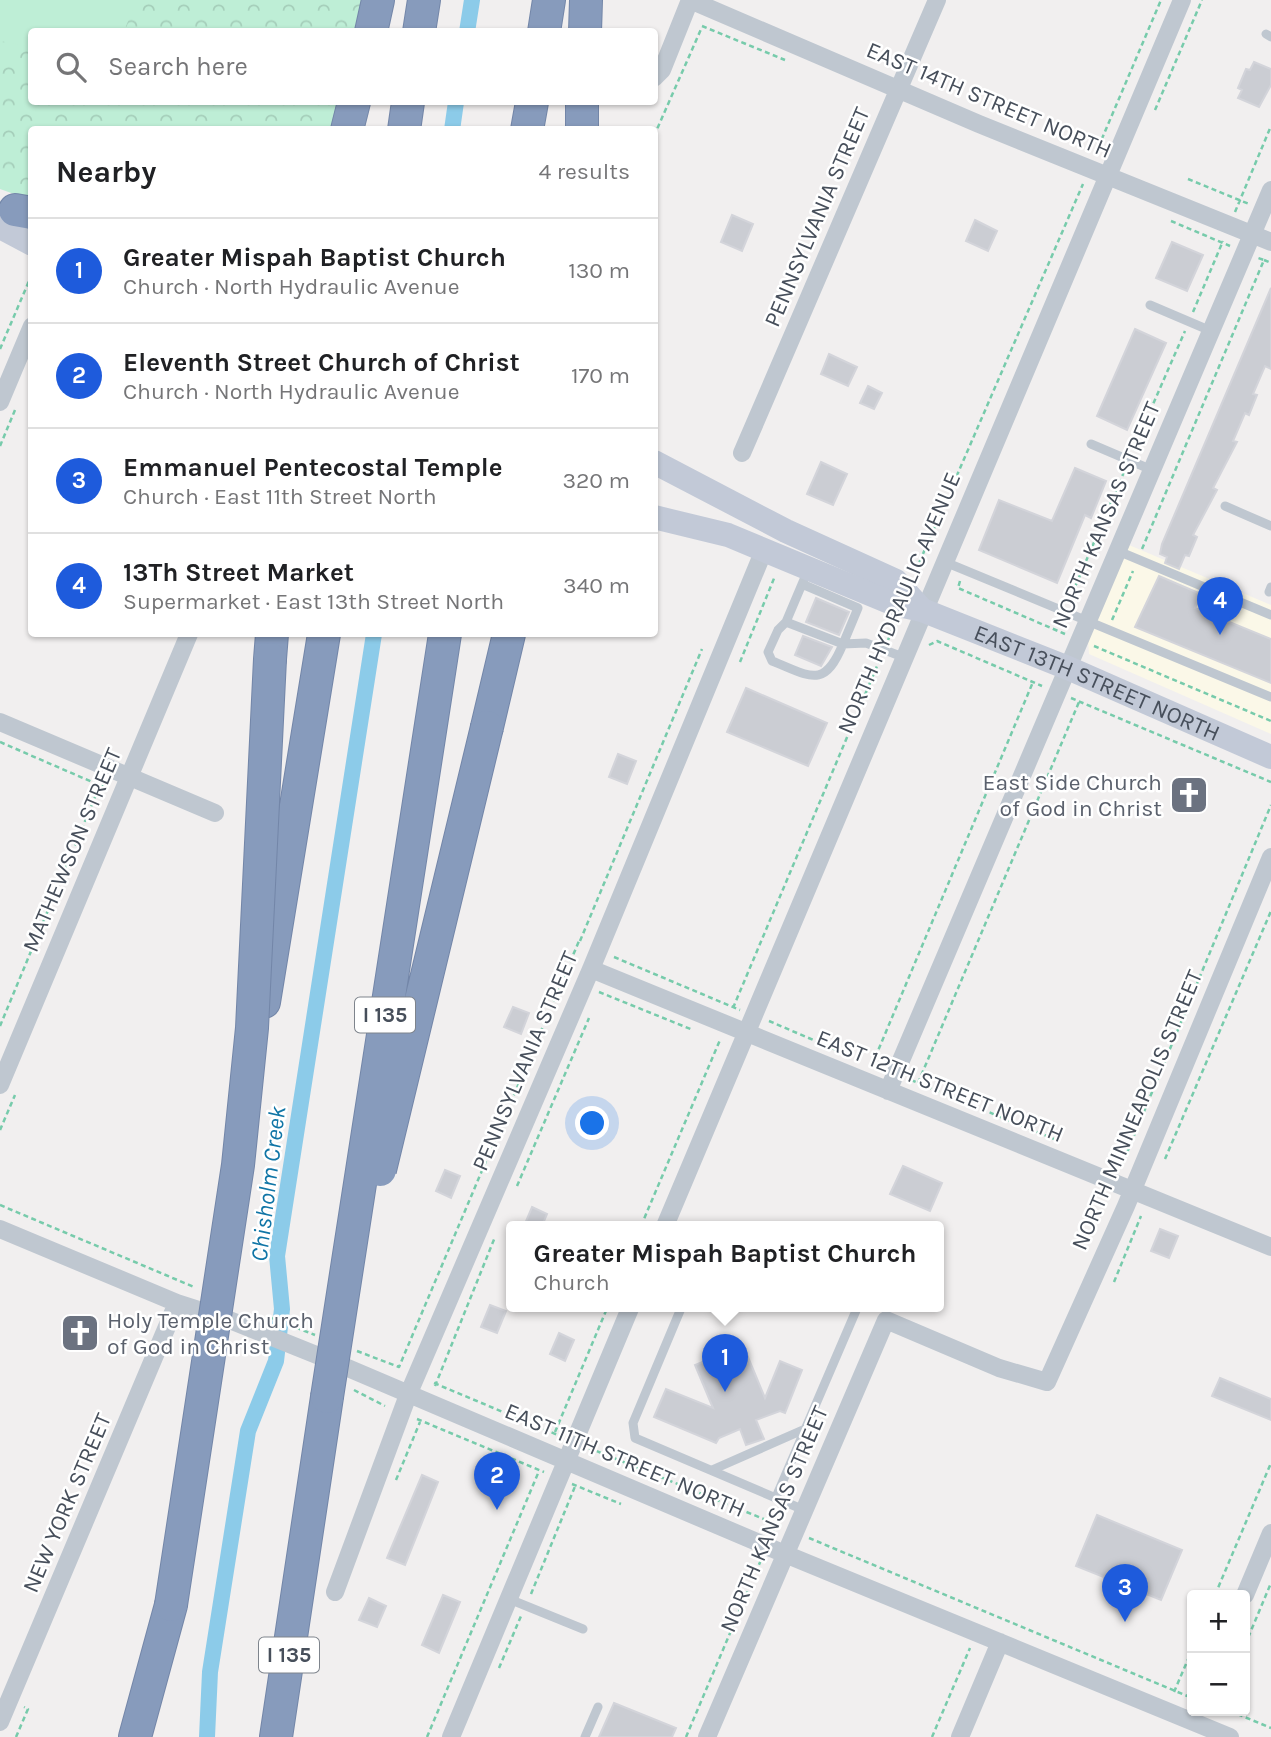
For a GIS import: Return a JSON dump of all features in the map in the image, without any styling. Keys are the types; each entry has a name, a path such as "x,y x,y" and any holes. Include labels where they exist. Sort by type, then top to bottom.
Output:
{"highway":[{"path":"372,28 378,0"},
{"path":"420,28 424,0"},
{"path":"545,28 549,0"},
{"path":"585,28 586,0"},
{"path":"348,126 353,105"},
{"path":"405,126 408,105"},
{"path":"528,126 531,105"},
{"path":"582,105 582,126"},
{"path":"150,1737 238,1165 324,637"},
{"name":"I 135","path":"276,1737 445,637"},
{"path":"327,1396 508,637"},
{"path":"238,1165 252,1028 271,646"},
{"path":"292,1737 302,1573"},
{"path":"135,1737 171,1605"}],"main road":[{"path":"16,214 28,236"},
{"name":"EAST 13TH STREET NORTH","path":"658,464 786,531 896,581 922,610"},
{"name":"EAST 13TH STREET NORTH","path":"658,518 728,535 762,556 805,577 922,610 1068,668 1271,757"}],"street":[{"name":"EAST 14TH STREET NORTH","path":"690,0 899,90 1271,242"},
{"path":"658,74 690,0"},
{"name":"PENNSYLVANIA STREET","path":"742,453 937,0"},
{"name":"NORTH HYDRAULIC AVENUE","path":"667,1221 754,1036 922,610 1182,0"},
{"name":"NORTH KANSAS STREET","path":"888,1091 1271,190"},
{"path":"0,402 28,336"},
{"name":"PENNSYLVANIA STREET","path":"335,1592 408,1395 599,972 762,556"},
{"name":"MATHEWSON STREET","path":"0,1086 188,637"},
{"path":"0,722 215,813"},
{"name":"NORTH MINNEAPOLIS STREET","path":"886,1320 999,1368 1047,1382 1140,1194 1271,857"},
{"name":"EAST 12TH STREET NORTH","path":"599,972 1271,1247"},
{"name":"EAST 11TH STREET NORTH","path":"0,1229 177,1303 227,1319 329,1360 785,1554 1000,1642 1187,1713"},
{"name":"NEW YORK STREET","path":"0,1722 177,1303"},
{"path":"451,1737 518,1602 575,1465 629,1312"},
{"name":"NORTH KANSAS STREET","path":"707,1737 886,1320"},
{"path":"1247,1590 1271,1533"},
{"path":"960,1737 1000,1642"},
{"name":"EAST 11TH STREET NORTH","path":"1194,1716 1230,1737"}],"lane":[{"path":"1150,305 1211,331"},
{"path":"1091,444 1152,470"},
{"path":"1225,506 1271,526"},
{"path":"1118,551 1271,615"},
{"path":"943,562 1271,697"},
{"path":"805,577 858,608 833,667 821,676 812,677 768,657 778,630 786,622 805,577"},
{"path":"786,622 843,644 866,643 903,657"},
{"path":"679,1312 633,1423 635,1438 804,1510"},
{"path":"776,1497 855,1312"},
{"path":"712,1470 805,1429"},
{"path":"518,1602 583,1629"},
{"path":"585,1737 598,1707"}],"path":[{"path":"916,570 1160,0"},
{"path":"658,127 710,9"},
{"path":"1056,630 1271,127"},
{"path":"1188,179 1263,209"},
{"path":"1264,260 1271,263"},
{"path":"0,349 28,283"},
{"path":"740,662 778,569 762,556"},
{"path":"958,589 1271,721"},
{"path":"643,1221 895,623"},
{"path":"928,645 937,641 1271,782"},
{"path":"880,1068 872,1065 1033,682"},
{"path":"918,1083 1079,701"},
{"path":"0,742 122,794"},
{"path":"0,1027 100,785"},
{"path":"1121,1167 1271,805"},
{"path":"1114,1282 1140,1194 1271,911"},
{"path":"350,1349 400,1367 579,941"},
{"path":"595,1004 599,972 614,957 859,1059"},
{"path":"516,1189 590,1015"},
{"path":"754,1036 761,1018"},
{"path":"0,1205 180,1281"},
{"path":"395,1481 499,1227"},
{"path":"427,1737 605,1312"},
{"path":"262,1314 325,1339"},
{"path":"495,1677 518,1602 575,1465 591,1449"},
{"path":"1217,1590 1271,1463"},
{"path":"686,1737 786,1502"},
{"path":"1250,1633 1271,1583"},
{"path":"932,1737 970,1648"},
{"path":"1174,1693 1191,1653"},
{"path":"1242,1716 1271,1728"}],"shaded area":[{"path":"1129,545 1271,605 1271,734 1089,654 1088,640"}],"green space":[{"path":"0,0 369,0 362,28 28,28 28,105 343,105 338,126 28,126 28,199 0,189"},
{"path":"0,0 137,0 125,28 28,28 28,46 0,41"}],"building":[{"path":"1254,62 1271,69 1271,85 1259,107 1238,98 1242,90 1238,88 1246,69 1250,70"},
{"path":"732,215 753,224 742,251 721,242"},
{"path":"975,220 997,231 988,251 966,241"},
{"path":"1172,242 1203,255 1187,291 1156,278"},
{"path":"1271,288 1271,369 1265,366 1253,394 1257,395 1249,415 1245,413 1233,441 1237,442 1213,488 1217,490 1193,535 1197,537 1189,556 1185,555 1179,569 1165,563 1167,557 1160,554 1162,544"},
{"path":"1135,329 1166,343 1127,430 1097,416"},
{"path":"829,354 857,367 848,386 821,374"},
{"path":"868,386 882,393 874,409 860,403"},
{"path":"821,462 847,474 833,505 807,494"},
{"path":"1075,468 1106,481 1091,518 1085,515 1057,583 979,550 999,500 1052,521"},
{"path":"1159,576 1201,594 1195,608 1271,639 1271,683 1135,627"},
{"path":"816,598 849,612 839,635 806,622"},
{"path":"803,636 832,647 821,666 795,655"},
{"path":"746,688 827,723 808,766 727,732"},
{"path":"618,754 636,761 627,784 609,777"},
{"path":"513,1007 529,1013 521,1034 504,1027"},
{"path":"903,1166 942,1183 930,1211 890,1194"},
{"path":"445,1170 460,1176 451,1198 436,1191"},
{"path":"532,1207 547,1214 544,1221 526,1221"},
{"path":"1160,1229 1178,1236 1169,1258 1151,1251"},
{"path":"490,1305 506,1311 497,1333 481,1327"},
{"path":"559,1333 574,1340 565,1361 550,1354"},
{"path":"743,1345 765,1398 780,1361 802,1370 785,1413 780,1411 756,1420 764,1439 746,1445 740,1429 719,1438 716,1443 654,1417 666,1389 713,1408 695,1365"},
{"path":"1220,1378 1271,1399 1271,1420 1212,1396"},
{"path":"422,1475 438,1482 405,1565 387,1558"},
{"path":"1097,1515 1182,1550 1161,1600 1076,1566"},
{"path":"443,1595 460,1602 439,1653 422,1645"},
{"path":"369,1598 386,1606 377,1627 359,1620"},
{"path":"614,1703 676,1728 672,1737 599,1737"}],"waterway":[{"name":"Chisholm Creek","path":"468,28 472,0"},
{"name":"Chisholm Creek","path":"453,126 456,105"},
{"name":"Chisholm Creek","path":"207,1737 210,1672 248,1431 276,1361 282,1309 277,1256 374,637"}],"place":[{"name":"13Th Street Market","path":"1220,635"},
{"name":"East Side Church of God in Christ","path":"1189,795"},
{"name":"Holy Temple Church of God in Christ","path":"80,1333"},
{"name":"Greater Mispah Baptist Church","path":"725,1392"},
{"name":"Eleventh Street Church of Christ","path":"497,1510"},
{"name":"Emmanuel Pentecostal Temple","path":"1125,1622"}]}
